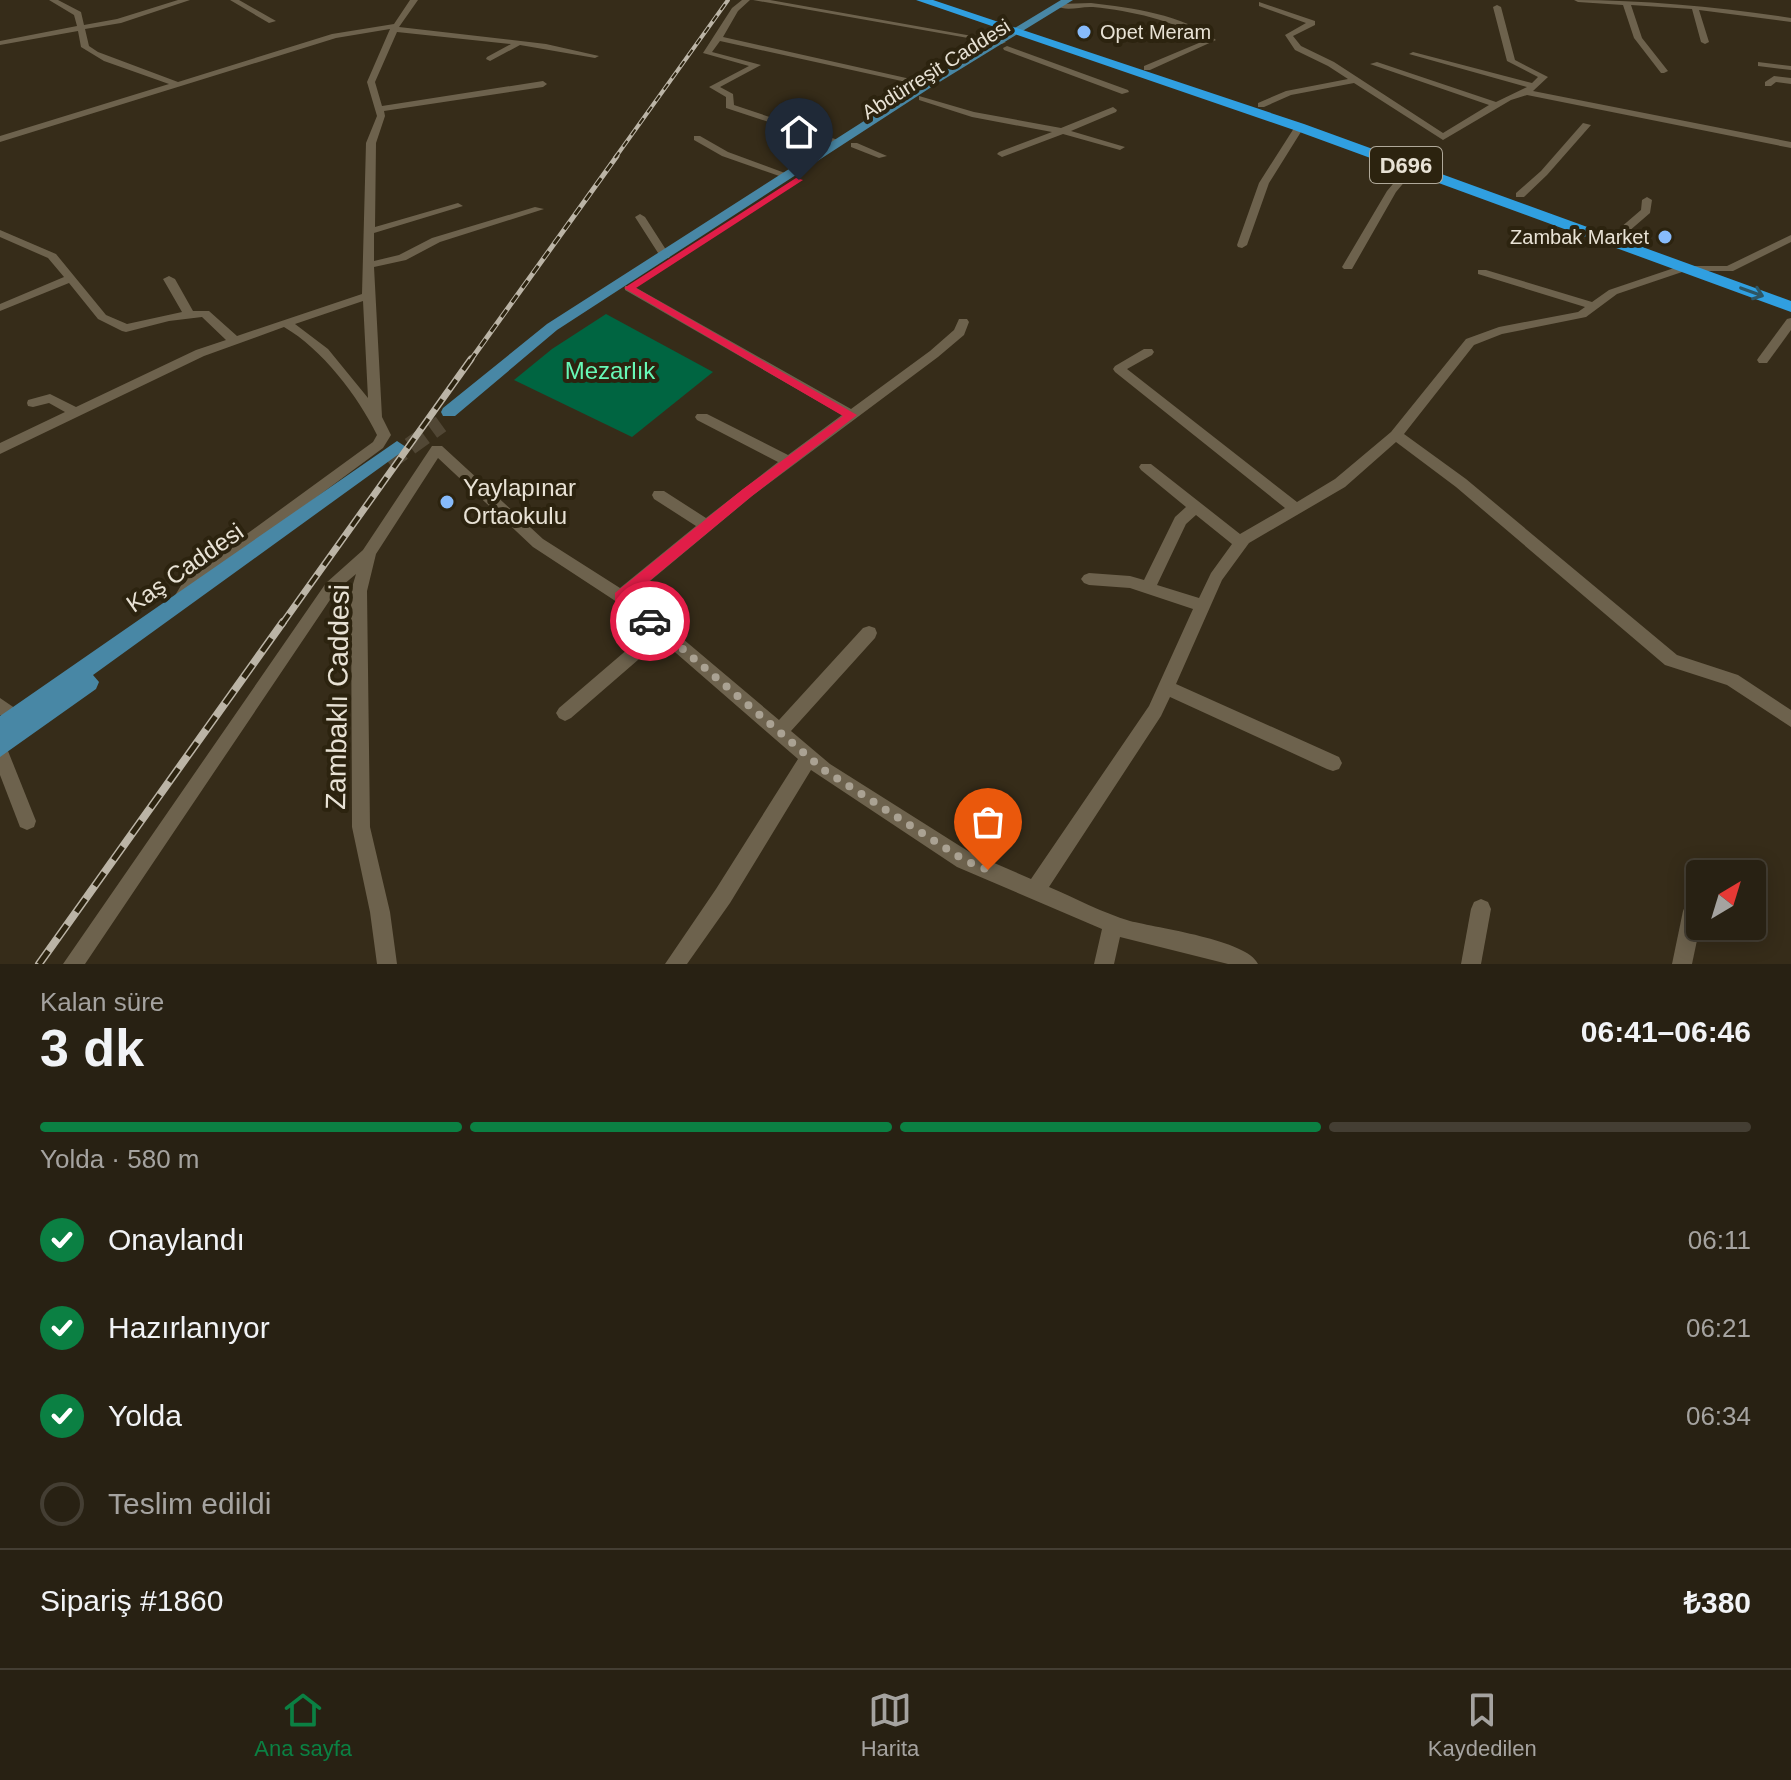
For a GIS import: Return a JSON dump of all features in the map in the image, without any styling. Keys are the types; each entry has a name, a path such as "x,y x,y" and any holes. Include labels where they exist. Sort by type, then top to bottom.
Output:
{"highway":[{"name":"D696","path":"922,0 1261,105 1791,291"},
{"name":"D696","path":"941,0 1412,167 1791,307"}],"main road":[{"name":"Abdürreşit Caddesi","path":"1004,45 929,84 542,334 445,418 475,401 547,338 854,145 1026,32 1060,6"},
{"name":"Kaş Caddesi","path":"0,749 392,454 176,607 5,717"}],"street":[{"path":"53,0 78,14 85,47 100,58 178,85"},
{"path":"0,43 83,29 186,0"},
{"path":"234,0 272,21"},
{"path":"375,417 368,296 371,143 381,116 371,82 395,27 414,0"},
{"path":"746,0 735,10 707,53 757,65 713,87 730,96 729,106 839,142"},
{"path":"757,0 1004,45 1125,92"},
{"path":"1578,0 1681,3 1791,20"},
{"path":"1626,2 1638,38 1664,71"},
{"path":"1262,4 1312,23 1289,35 1298,48 1356,80 1443,137 1530,89 1544,77 1511,61 1497,7"},
{"path":"1060,6 1075,9 1089,5 1163,18 1212,40 1147,68"},
{"path":"1695,7 1705,42"},
{"path":"0,139 335,36 395,27 433,36 518,43 595,56"},
{"path":"718,38 929,84"},
{"path":"490,59 518,43"},
{"path":"1413,54 1530,89 1791,145"},
{"path":"1374,64 1497,105"},
{"path":"1761,64 1791,68"},
{"path":"1768,84 1774,79 1791,81"},
{"path":"1261,105 1289,93 1356,80"},
{"path":"380,109 543,84"},
{"path":"922,98 972,114 1062,131 1120,147"},
{"path":"1002,154 1113,110"},
{"path":"1520,195 1586,125"},
{"path":"1242,245 1264,183 1299,127"},
{"path":"697,138 725,154 788,176"},
{"path":"854,145 882,156"},
{"path":"1348,267 1392,191 1412,167"},
{"path":"1624,230 1646,211 1647,200"},
{"path":"371,231 458,206"},
{"path":"369,265 402,258 436,240 539,209"},
{"path":"640,217 665,256"},
{"path":"0,233 52,256 102,317 126,328 205,313 234,340"},
{"path":"1035,890 1155,711 1216,577 1241,543 1340,483 1396,435 1470,342 1499,331 1582,315 1613,292 1684,268 1729,269 1791,238"},
{"path":"1482,272 1594,306"},
{"path":"0,308 72,278"},
{"path":"169,279 189,315"},
{"path":"629,288 851,415"},
{"path":"0,449 234,340 368,296"},
{"path":"963,322 960,332 788,461 620,597 809,758 964,860 1113,924 1233,955 1248,964"},
{"path":"1763,360 1791,322"},
{"path":"176,607 190,583 378,445 384,435 375,417 309,338 285,323"},
{"path":"1148,352 1119,369 1296,509"},
{"path":"33,403 50,398 74,412"},
{"path":"702,417 788,461"},
{"path":"1396,435 1461,483 1671,660 1732,680 1791,719"},
{"name":"Zambaklı Caddesi","path":"387,964 380,912 361,827 359,591 368,554 437,449 538,543 620,597"},
{"path":"1146,467 1241,543"},
{"path":"659,495 708,526"},
{"path":"1148,588 1180,521 1196,507"},
{"path":"73,964 331,587 368,554"},
{"path":"1089,579 1130,582 1203,606"},
{"path":"565,713 661,630"},
{"path":"779,732 869,633"},
{"path":"1166,687 1333,763"},
{"path":"0,749 27,821"},
{"path":"675,964 723,896 809,758"},
{"path":"1471,964 1481,909"},
{"path":"1104,964 1113,924"},
{"path":"1682,964 1687,940"}],"green space":[{"name":"Mezarlık","path":"606,314 713,372 632,437 514,380 552,349"}],"tunnel":[{"path":"388,462 441,424"}],"railway":[{"path":"615,158 728,0"},
{"path":"470,361 617,156"},
{"path":"282,624 471,359"},
{"path":"39,964 283,622"}],"way so far":[{"path":"650,621 824,770 964,860 988,870"}],"place":[{"name":"Opet Meram","path":"1084,32"},
{"name":"Zambak Market","path":"1665,237"},
{"name":"Yaylapınar Ortaokulu","path":"447,502"}],"route":[{"path":"650,621 620,597 670,559 747,492 851,415 746,358 629,288 799,180"}]}
